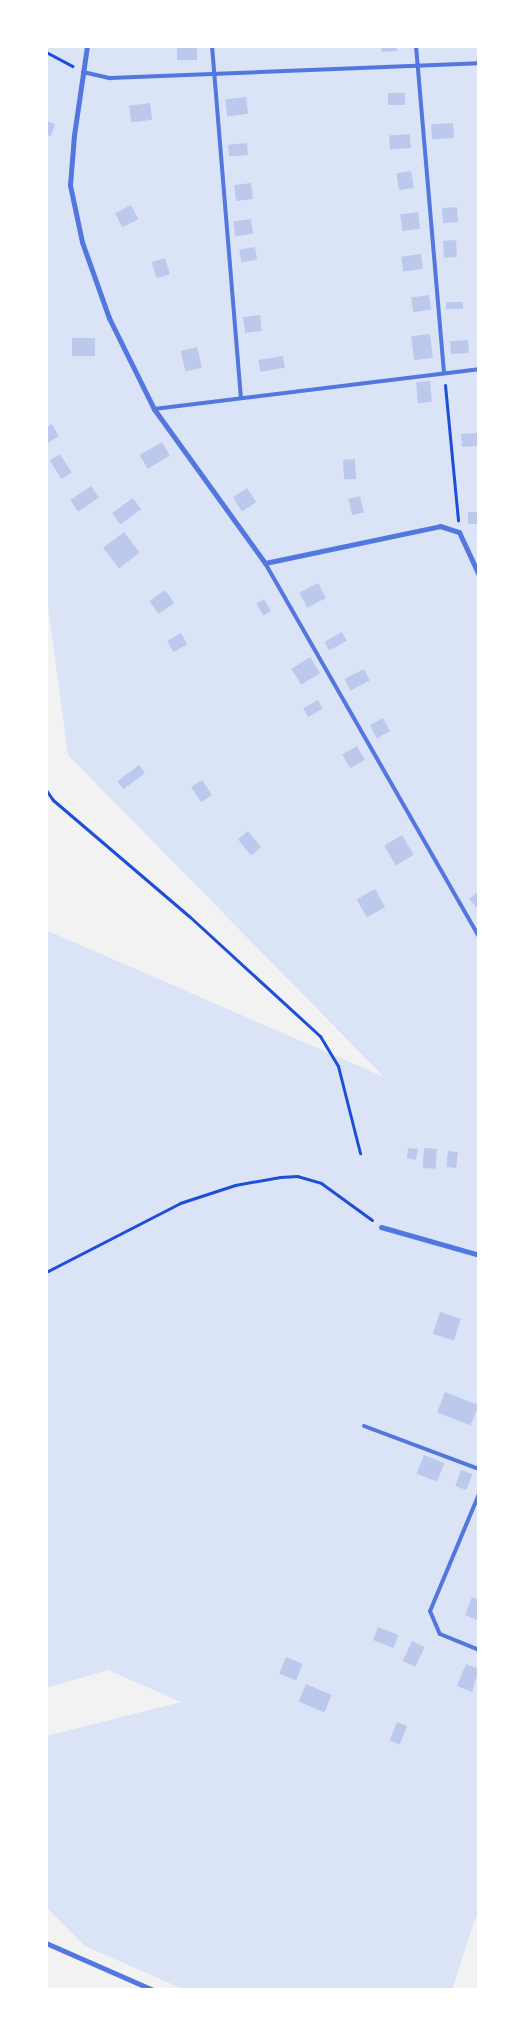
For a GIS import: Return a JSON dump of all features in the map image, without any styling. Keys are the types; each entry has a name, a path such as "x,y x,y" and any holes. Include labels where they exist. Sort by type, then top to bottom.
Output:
{"street":[{"path":"87,46 70,185 82,242 108,318 154,409 264,563 440,526 459,532 479,575"},
{"path":"381,1227 479,1255"},
{"path":"46,1944 154,1990"}],"lane":[{"path":"212,46 241,397"},
{"path":"416,46 444,372"},
{"path":"83,72 110,78 213,72 479,63"},
{"path":"154,409 479,369"},
{"path":"264,563 479,937"},
{"path":"364,1426 479,1469"},
{"path":"479,1494 430,1610 440,1634 479,1650"}],"path":[{"path":"46,52 83,72"},
{"path":"444,372 459,532"},
{"path":"46,790 53,800 189,916 320,1036 338,1066 360,1153"},
{"path":"46,1272 180,1203 235,1185 280,1177 297,1176 321,1183 381,1227"}],"shaded area":[{"path":"46,46 479,46 479,1917 475,1919 452,1990 185,1990 85,1946 46,1907 46,1736 181,1702 108,1670 46,1688 46,930 384,1077 68,755 46,593"}],"building":[{"path":"177,46 197,46 197,60 177,60"},
{"path":"381,46 397,46 397,51 382,52"},
{"path":"388,93 405,93 405,105 388,105"},
{"path":"246,97 248,114 227,116 225,100"},
{"path":"150,103 152,120 131,122 129,106"},
{"path":"46,121 55,124 51,136 46,135"},
{"path":"453,123 454,138 432,139 431,125"},
{"path":"410,134 411,148 390,149 389,135"},
{"path":"247,143 248,155 229,157 228,145"},
{"path":"411,171 414,188 399,190 396,174"},
{"path":"251,183 253,199 236,201 234,185"},
{"path":"131,205 138,219 122,227 115,213"},
{"path":"457,207 458,222 443,223 442,208"},
{"path":"418,212 420,229 402,231 400,214"},
{"path":"251,219 253,234 235,236 233,222"},
{"path":"456,240 457,257 444,258 443,241"},
{"path":"255,247 257,260 241,262 239,250"},
{"path":"421,254 423,269 403,272 401,257"},
{"path":"165,258 170,274 157,278 152,262"},
{"path":"429,295 431,310 413,312 411,298"},
{"path":"446,302 463,302 463,309 446,309"},
{"path":"260,315 262,331 245,333 243,317"},
{"path":"430,334 433,358 414,360 411,336"},
{"path":"72,338 95,338 95,356 72,356"},
{"path":"468,340 469,353 451,354 450,341"},
{"path":"197,347 202,367 186,371 181,351"},
{"path":"283,356 285,368 260,372 258,360"},
{"path":"430,381 432,402 418,403 416,382"},
{"path":"52,424 59,436 46,444 46,428"},
{"path":"477,433 478,446 462,447 461,434"},
{"path":"162,442 170,456 147,469 139,455"},
{"path":"60,454 72,473 61,479 50,460"},
{"path":"355,459 356,479 344,480 343,460"},
{"path":"91,486 99,498 78,512 70,500"},
{"path":"247,488 256,502 242,512 233,497"},
{"path":"360,496 364,513 352,515 348,499"},
{"path":"133,498 141,509 120,525 112,513"},
{"path":"468,512 479,512 479,524 468,524"},
{"path":"124,532 140,553 119,568 103,548"},
{"path":"318,583 326,598 307,608 299,593"},
{"path":"165,590 174,603 159,614 149,601"},
{"path":"264,599 271,611 263,616 256,604"},
{"path":"342,632 347,641 329,650 325,642"},
{"path":"181,633 187,644 173,652 167,641"},
{"path":"310,657 320,673 301,685 291,669"},
{"path":"364,669 370,681 350,691 344,679"},
{"path":"318,700 323,709 308,717 303,708"},
{"path":"383,718 390,731 377,738 370,725"},
{"path":"357,746 365,760 350,768 342,754"},
{"path":"139,765 145,773 123,789 117,781"},
{"path":"202,780 212,795 201,802 191,787"},
{"path":"248,831 261,847 251,856 238,839"},
{"path":"402,835 414,855 396,866 384,846"},
{"path":"375,889 385,907 367,918 357,899"},
{"path":"479,891 479,910 469,899"},
{"path":"408,1148 418,1149 416,1160 407,1158"},
{"path":"424,1148 437,1149 436,1169 423,1168"},
{"path":"448,1151 458,1152 456,1168 446,1167"},
{"path":"440,1312 461,1319 454,1341 433,1334"},
{"path":"445,1392 479,1405 471,1425 437,1413"},
{"path":"424,1455 444,1463 437,1482 417,1474"},
{"path":"461,1470 472,1474 466,1490 455,1486"},
{"path":"472,1597 479,1600 479,1621 465,1615"},
{"path":"378,1627 399,1635 394,1648 373,1640"},
{"path":"412,1641 425,1647 415,1667 403,1661"},
{"path":"286,1657 303,1664 296,1680 279,1674"},
{"path":"466,1664 479,1669 472,1692 457,1686"},
{"path":"306,1684 332,1695 324,1712 299,1701"},
{"path":"397,1722 407,1726 400,1745 390,1741"}]}
